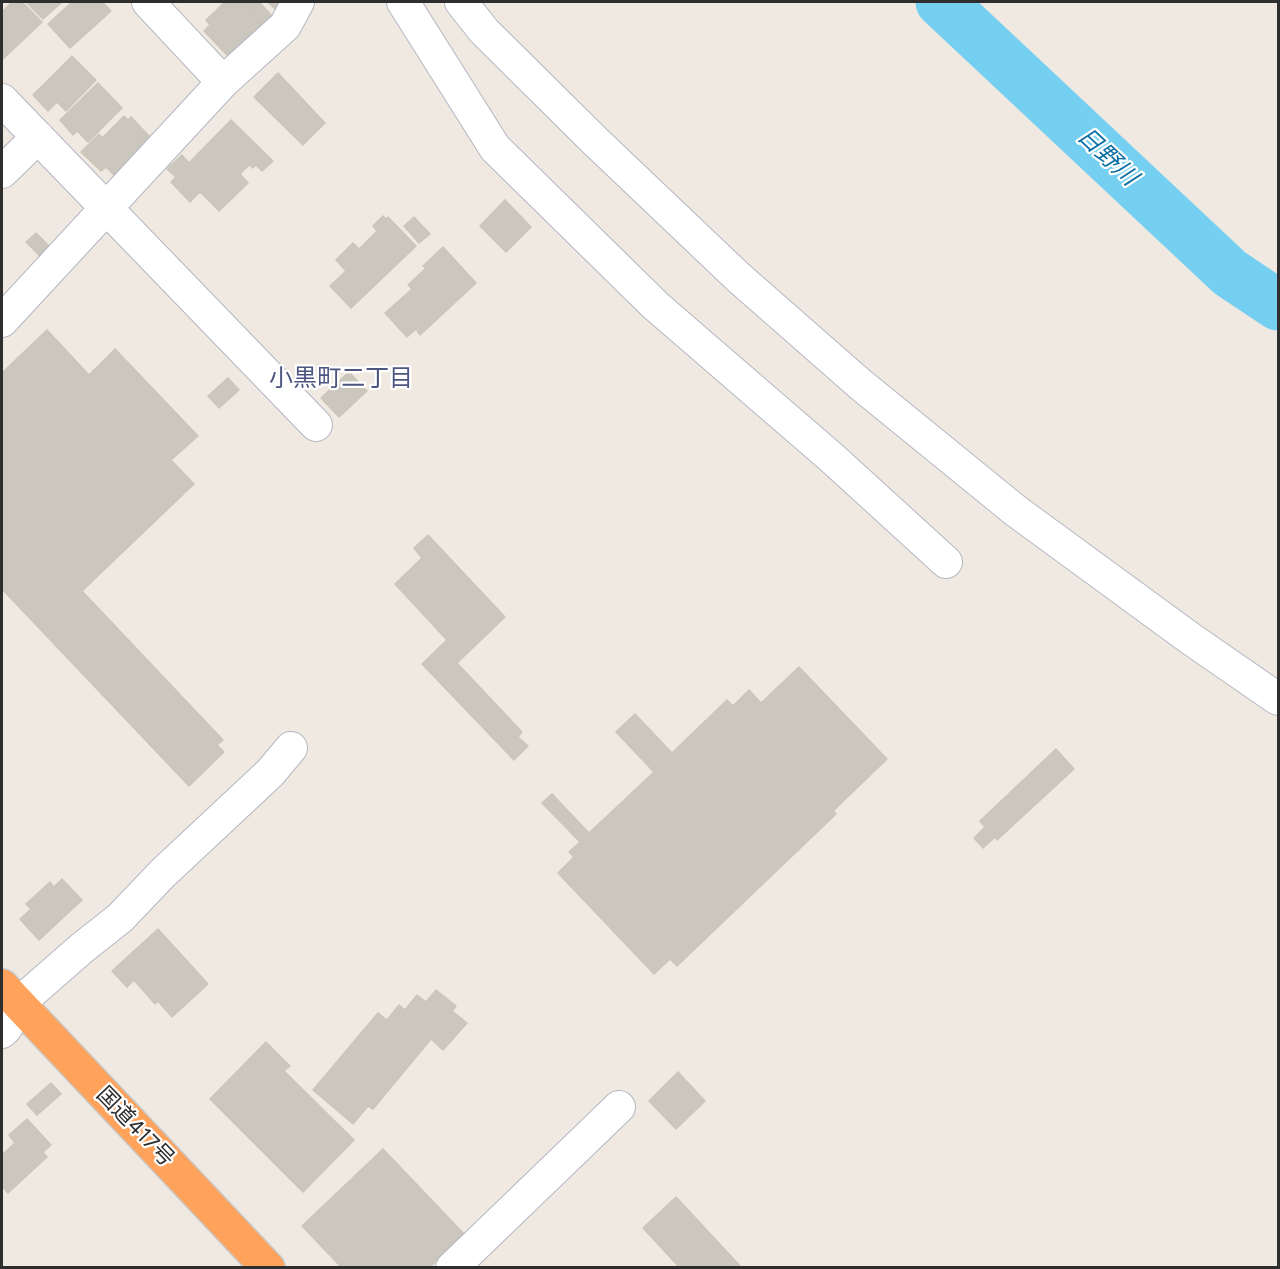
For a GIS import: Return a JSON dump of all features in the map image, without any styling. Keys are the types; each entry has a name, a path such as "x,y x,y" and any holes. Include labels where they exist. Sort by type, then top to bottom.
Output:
{"highway":[{"name":"国道417号","path":"10,995 268,1268"}],"street":[{"path":"148,2 223,82"},
{"path":"2,321 223,82 285,26 298,2"},
{"path":"403,2 495,148 656,306 832,458 946,562"},
{"path":"461,2 484,31 602,148 738,277 860,384 1016,511 1191,639 1278,699"},
{"path":"2,100 316,425"},
{"path":"2,172 38,137"},
{"path":"2,1032 6,1028 10,995 82,948 120,918 163,873 270,773 291,748"},
{"path":"452,1268 619,1107"}],"building":[{"path":"12,2 22,2 42,22 2,60 2,12"},
{"path":"26,2 62,2 43,19"},
{"path":"72,2 102,2 111,11 70,48 48,24"},
{"path":"225,2 257,2 247,11 261,25 228,56 204,31 210,25 206,20"},
{"path":"259,2 274,18 264,27 249,11"},
{"path":"268,2 284,2 275,9"},
{"path":"72,56 96,80 66,111 57,102 48,111 33,95"},
{"path":"278,73 325,123 303,145 254,97"},
{"path":"98,83 122,108 88,142 77,131 73,135 60,120"},
{"path":"124,116 128,120 131,117 154,141 117,178 106,167 101,171 81,152 99,134 102,138"},
{"path":"231,120 273,161 262,171 256,165 253,168 249,165 240,174 248,183 219,211 200,192 190,202 171,182 176,177 167,169 182,155 189,163"},
{"path":"505,200 531,227 506,252 480,226"},
{"path":"383,216 386,219 388,217 416,246 351,308 330,286 346,271 336,260 353,243 359,249 377,231 373,226"},
{"path":"414,217 430,234 419,243 404,226"},
{"path":"36,233 51,248 41,257 26,242"},
{"path":"443,247 476,283 420,335 416,329 407,337 385,313 412,289 408,285 426,268 423,266"},
{"path":"47,330 89,375 115,349 198,436 171,460 194,484 82,591 223,740 217,745 224,752 189,786 2,589 2,373"},
{"path":"349,372 367,391 339,417 321,398"},
{"path":"228,378 239,390 219,408 208,396"},
{"path":"428,535 505,617 457,663 522,732 518,737 528,746 514,760 422,664 447,640 395,584 422,558 414,548"},
{"path":"799,667 887,759 833,811 836,814 677,966 670,959 654,974 558,873 574,857 569,852 580,842 542,803 552,794 589,833 654,772 616,732 635,714 672,753 727,700 733,706 749,690 761,703"},
{"path":"1056,749 1074,769 997,840 995,837 983,848 974,838 985,827 980,821"},
{"path":"62,879 82,900 39,940 20,919 31,909 26,904 50,882 54,887"},
{"path":"158,929 208,984 172,1017 158,1001 155,1004 134,980 127,987 112,971"},
{"path":"436,990 456,1006 452,1011 467,1023 443,1050 431,1039 373,1109 368,1106 353,1124 313,1090 378,1013 387,1020 399,1005 405,1010 417,995 426,1002"},
{"path":"266,1042 290,1066 284,1071 354,1140 303,1192 210,1099"},
{"path":"678,1072 705,1101 676,1129 649,1101"},
{"path":"51,1083 61,1094 37,1115 27,1104"},
{"path":"27,1119 51,1145 43,1152 47,1157 8,1193 2,1186 2,1155 15,1143 9,1135"},
{"path":"383,1149 464,1234 429,1268 342,1268 302,1226"},
{"path":"676,1197 742,1268 680,1268 643,1228"}],"waterway":[{"name":"日野川","path":"941,2 1230,273 1278,305"}],"district":[{"name":"小黒町二丁目","path":"341,379"}]}
